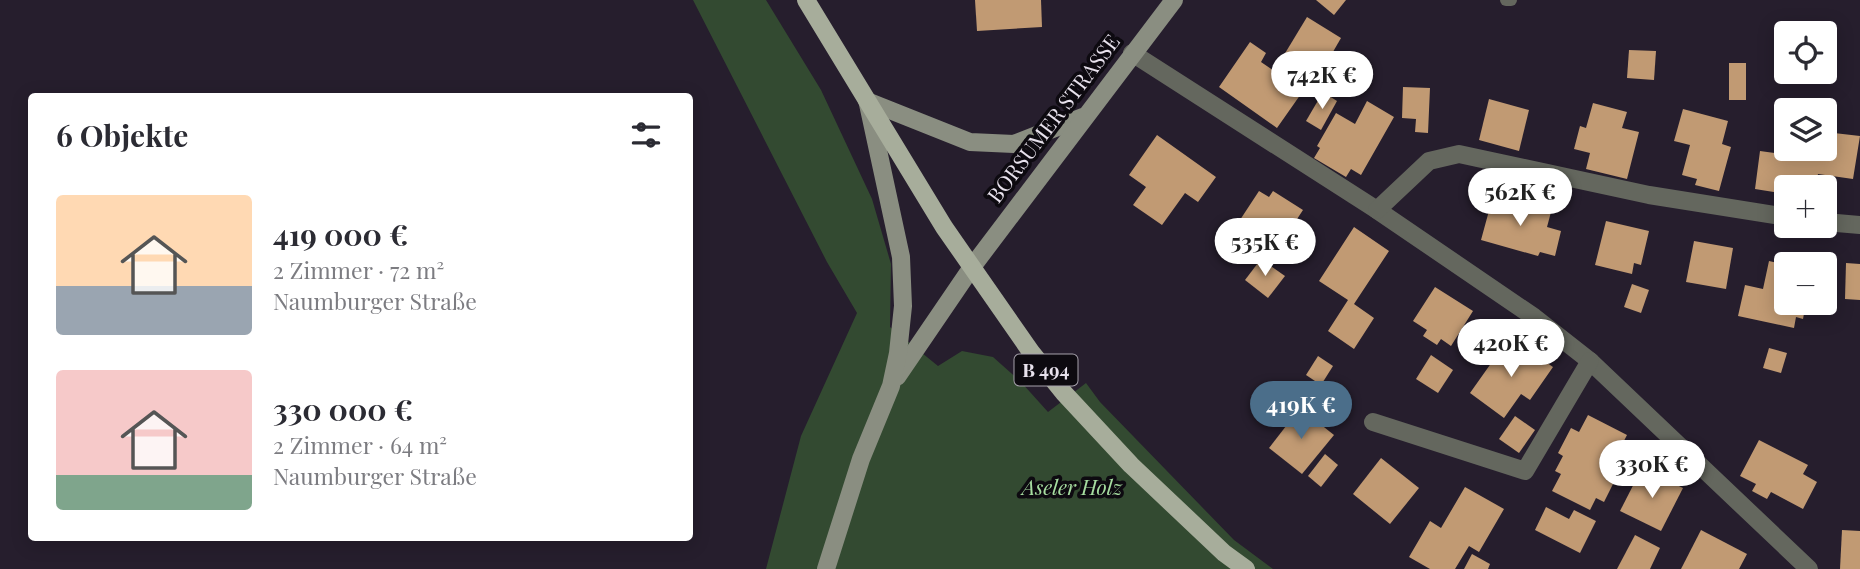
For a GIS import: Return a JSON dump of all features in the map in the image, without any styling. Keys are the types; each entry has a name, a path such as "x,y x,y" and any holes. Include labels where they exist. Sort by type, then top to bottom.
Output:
{"main road":[{"name":"B 494","path":"806,0 944,227 1031,352 1064,393 1131,465 1224,553 1246,569"}],"street":[{"name":"BORSUMER STRASSE","path":"891,386 972,267 1174,0"},
{"path":"1132,53 1377,210 1534,317 1590,361 1809,569"},
{"path":"867,101 970,142 1014,144 1083,117"},
{"path":"826,569 861,459 891,386 903,306 901,257 867,101"},
{"path":"1377,210 1429,161 1459,155 1649,195 1774,215"},
{"path":"1837,223 1860,225"},
{"path":"1373,422 1525,471 1590,361"}],"green space":[{"name":"Aseler Holz","path":"693,0 766,0 821,90 872,199 891,264 890,327 938,366 962,351 993,357 1021,382 1048,412 1086,383 1100,402 1234,540 1273,569 766,569 801,436 857,313 827,262"}],"building":[{"path":"975,0 1041,0 1042,27 977,31"},
{"path":"1316,0 1346,0 1334,15"},
{"path":"1307,17 1341,38 1319,76 1284,55"},
{"path":"1250,42 1266,53 1261,62 1303,91 1277,128 1219,87"},
{"path":"1629,50 1656,51 1654,80 1627,78"},
{"path":"1729,63 1746,63 1746,100 1729,100"},
{"path":"1403,87 1430,88 1428,133 1415,132 1416,119 1402,118"},
{"path":"1323,92 1337,101 1321,130 1306,121"},
{"path":"1489,99 1529,110 1519,151 1479,140"},
{"path":"1367,101 1394,117 1361,175 1351,169 1346,177 1314,158 1320,148 1317,146 1336,113 1355,124"},
{"path":"1593,103 1627,112 1622,128 1639,132 1627,179 1586,169 1590,153 1574,149 1580,126 1586,128"},
{"path":"1683,109 1728,121 1722,144 1731,147 1719,191 1695,185 1697,179 1682,175 1690,145 1674,141"},
{"path":"1837,133 1860,136 1853,179 1818,174 1774,175 1774,192 1755,189 1760,151 1774,153 1774,161 1837,161"},
{"path":"1157,135 1216,177 1198,202 1185,193 1162,225 1133,205 1146,187 1129,175"},
{"path":"1259,191 1269,197 1273,191 1303,210 1278,248 1238,223"},
{"path":"1493,196 1551,212 1547,227 1561,231 1555,256 1540,252 1538,256 1481,240"},
{"path":"1606,221 1649,231 1641,265 1634,263 1632,274 1595,265"},
{"path":"1354,227 1389,251 1354,304 1374,318 1354,349 1328,331 1348,300 1319,281"},
{"path":"1694,241 1733,248 1726,289 1686,282"},
{"path":"1261,259 1285,276 1268,298 1245,280"},
{"path":"1769,261 1774,262 1774,315 1804,315 1803,319 1796,317 1794,328 1738,316 1745,285 1763,289"},
{"path":"1846,263 1860,264 1860,300 1845,299"},
{"path":"1632,284 1649,290 1641,313 1624,307"},
{"path":"1435,287 1473,311 1451,346 1441,339 1437,345 1423,336 1427,330 1413,321"},
{"path":"1504,345 1515,353 1521,345 1553,367 1530,400 1521,394 1504,418 1470,393"},
{"path":"1769,348 1787,353 1781,373 1763,368"},
{"path":"1431,355 1453,370 1438,393 1416,379"},
{"path":"1318,356 1333,366 1321,385 1306,375"},
{"path":"1300,408 1334,435 1302,474 1269,448"},
{"path":"1588,415 1627,435 1611,466 1620,470 1604,502 1596,498 1590,510 1552,491 1561,474 1555,471 1563,456 1558,453 1571,428 1579,432"},
{"path":"1515,416 1535,430 1519,453 1499,439"},
{"path":"1759,440 1808,465 1803,474 1817,482 1803,509 1771,492 1767,499 1752,491 1756,484 1740,476"},
{"path":"1325,454 1338,465 1321,487 1308,476"},
{"path":"1381,458 1419,488 1390,524 1353,494"},
{"path":"1642,468 1683,488 1661,531 1620,511"},
{"path":"1465,487 1504,509 1479,552 1469,546 1455,569 1430,569 1409,557 1430,521 1441,528"},
{"path":"1546,507 1569,519 1574,510 1596,521 1580,553 1535,530"},
{"path":"1701,530 1747,554 1739,569 1681,569"},
{"path":"1842,530 1860,531 1860,569 1840,569"},
{"path":"1635,535 1660,548 1650,569 1617,569"},
{"path":"1472,554 1490,564 1488,569 1464,569"}]}
